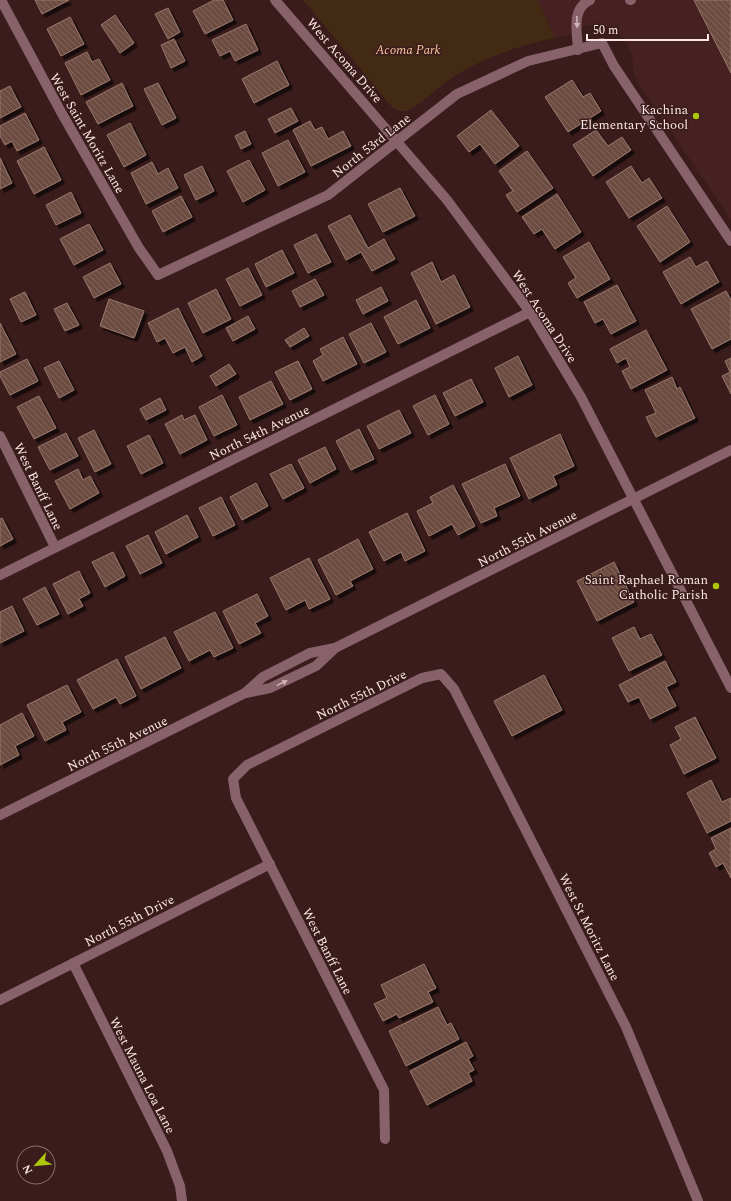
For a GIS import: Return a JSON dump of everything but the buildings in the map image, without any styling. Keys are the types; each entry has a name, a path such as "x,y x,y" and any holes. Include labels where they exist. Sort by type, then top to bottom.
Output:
{"street":[{"name":"West Saint Moritz Lane","path":"1,0 61,112 139,248 158,276"},
{"name":"West Acoma Drive","path":"276,0 447,200 530,312 581,397 634,497 731,688"},
{"path":"578,50 577,14 582,4 590,0"},
{"name":"North 53rd Lane","path":"158,276 328,195 457,94 528,62 602,43 614,66 731,241"},
{"name":"North 54th Avenue","path":"0,575 530,312"},
{"name":"West Banff Lane","path":"0,436 55,547"},
{"name":"North 55th Avenue","path":"0,815 245,693 263,677 310,653 335,648 634,497 731,450"},
{"name":"North 55th Drive","path":"233,779 247,765 422,678 441,674"},
{"name":"West St Moritz Lane","path":"441,674 454,689 626,1027 698,1201"},
{"name":"West Banff Lane","path":"233,779 236,798 384,1090 385,1139"},
{"name":"North 55th Drive","path":"0,1000 270,864"},
{"name":"West Mauna Loa Lane","path":"73,963 167,1151 180,1186 182,1201"}],"shaded area":[{"name":"Kachina Elementary School","path":"538,0 731,0 731,220 637,81 634,74 632,56 625,39 608,27 590,25 582,27 566,36 555,38"}],"green space":[{"name":"Acoma Park","path":"303,0 538,0 555,38 515,48 489,58 453,77 416,106 406,111 400,111 392,107"}],"place":[{"name":"Kachina Elementary School","path":"696,116"},
{"name":"Saint Raphael Roman Catholic Parish","path":"716,586"}]}
